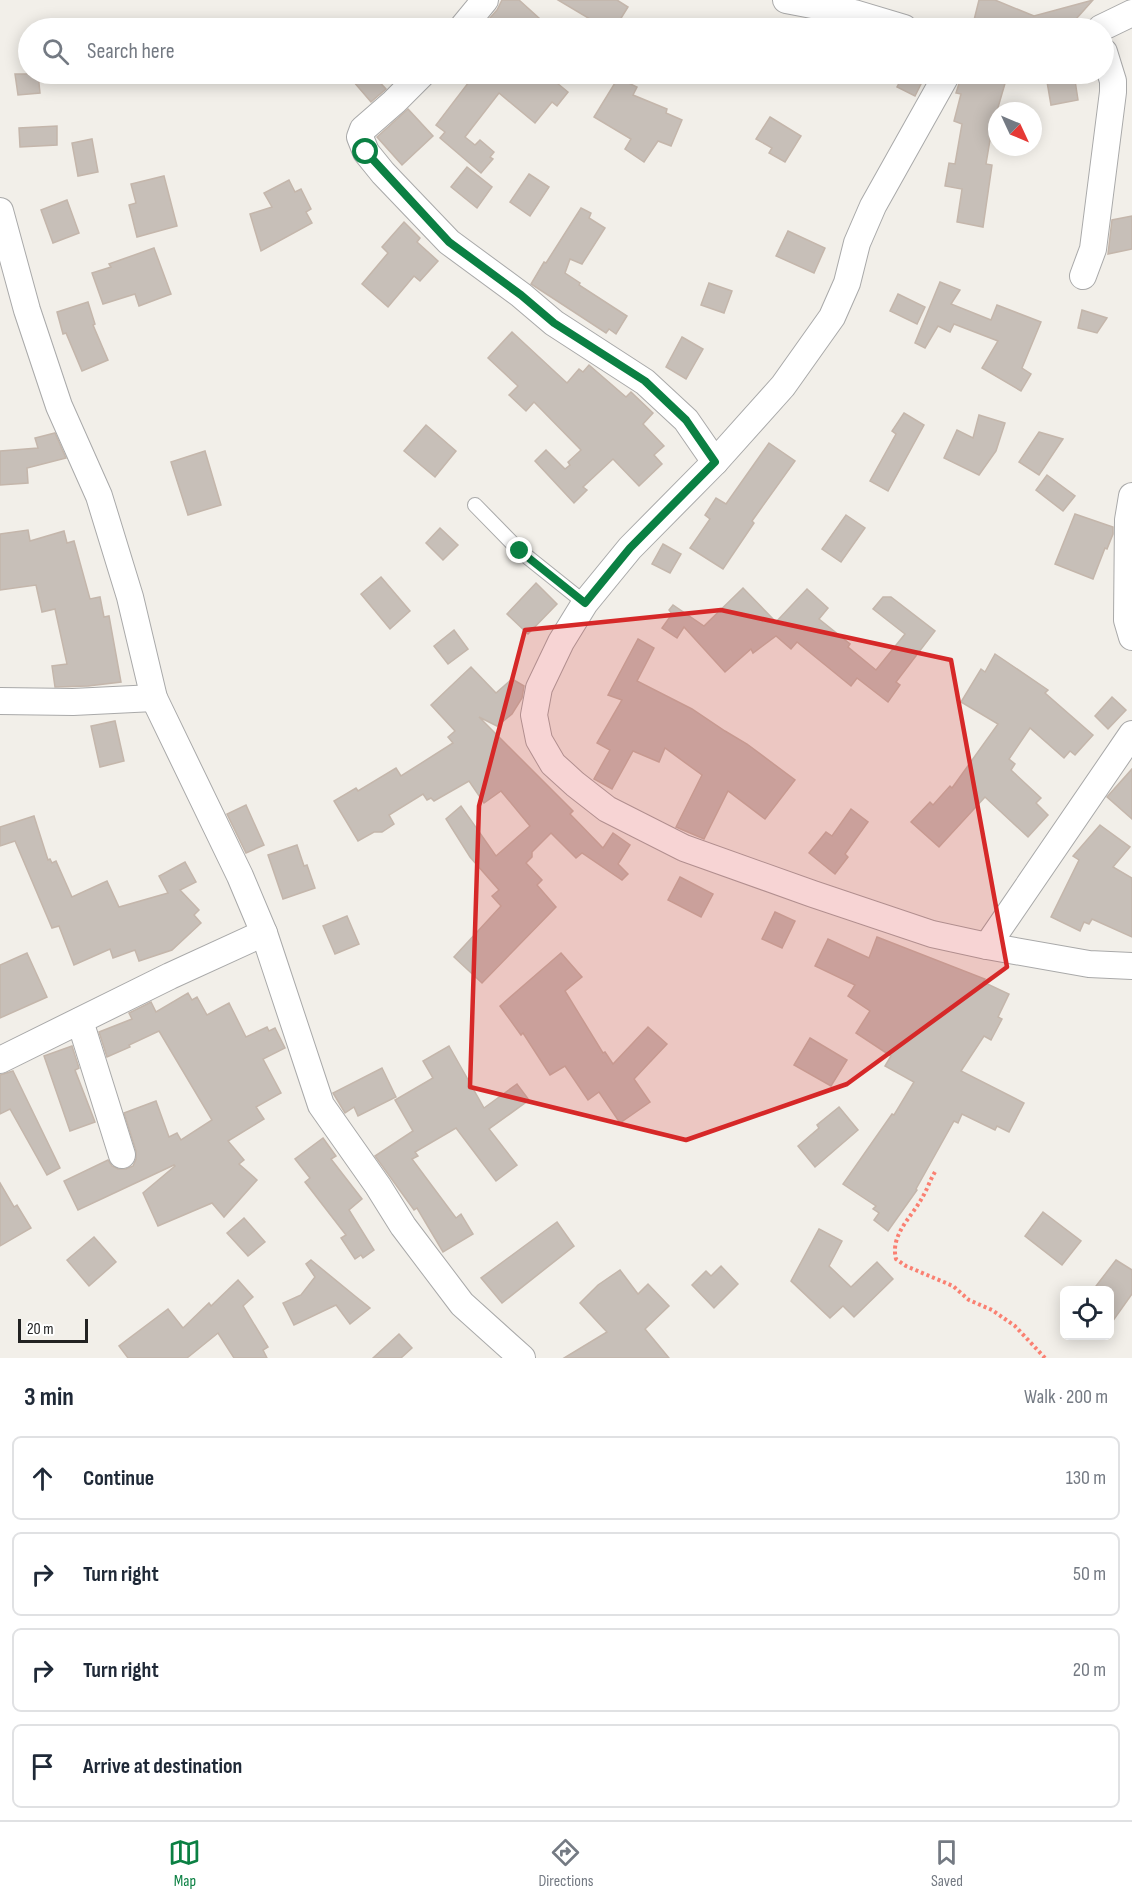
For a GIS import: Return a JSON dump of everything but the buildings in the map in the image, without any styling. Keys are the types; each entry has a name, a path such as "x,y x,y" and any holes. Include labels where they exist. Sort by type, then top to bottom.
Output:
{"street":[{"path":"470,18 485,0"},
{"path":"786,0 871,18"},
{"path":"1114,22 1132,13"},
{"path":"412,84 363,129 360,137 366,152 449,242 521,295 554,323 645,381 686,420 715,462"},
{"path":"941,84 873,206 857,243 847,283 832,317 783,386 715,462 630,548 585,603 561,642 539,688 534,715 539,740 553,764 607,809 684,848 932,934 1089,964 1132,966"},
{"path":"1083,276 1093,249 1113,84"},
{"path":"0,211 27,310 59,406 99,496 130,597 154,698 240,876 264,933 321,1105 403,1226 462,1304 522,1358"},
{"path":"1132,496 1128,520 1127,609 1127,620 1132,637"},
{"path":"0,701 74,702 154,698"},
{"path":"987,946 1132,734"},
{"path":"0,1060 170,976 264,933"},
{"path":"80,1021 122,1155"}],"lane":[{"path":"475,505 520,551 585,603"}],"path":[{"path":"935,1172 923,1198 899,1235 894,1248 896,1259 906,1266 953,1286 969,1300 992,1310 1015,1326 1045,1358"}],"highlighted area":[{"path":"721,610 951,660 1007,967 847,1084 686,1140 470,1087 479,806 525,630"}],"route":[{"path":"366,152 449,242 521,295 554,323 645,381 686,420 715,462 630,548 585,603 520,551"}]}
